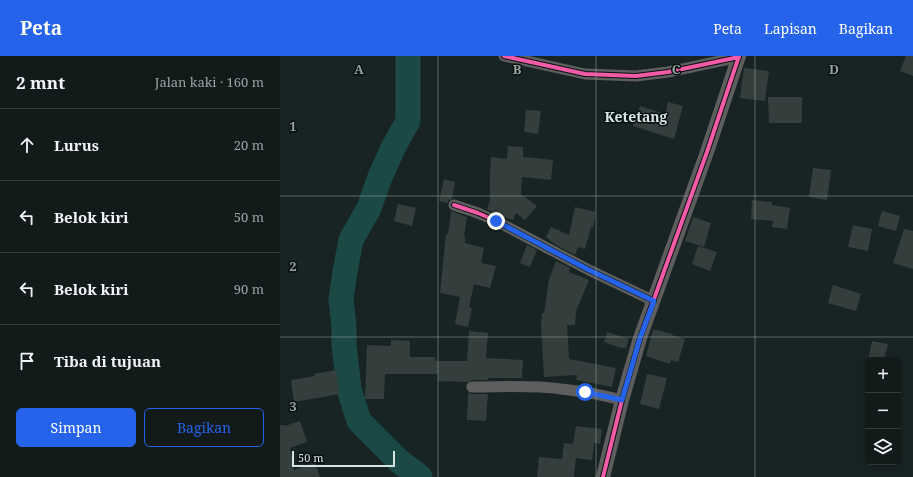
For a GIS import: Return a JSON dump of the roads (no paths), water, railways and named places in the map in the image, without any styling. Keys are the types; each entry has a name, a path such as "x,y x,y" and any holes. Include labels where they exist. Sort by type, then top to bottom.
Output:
{"street":[{"path":"504,56 585,74 636,76 668,72 739,56"},
{"path":"603,477 622,400 640,338 707,152 739,56"},
{"path":"454,206 496,221 589,270 654,301"},
{"path":"472,387 560,388 622,400"}],"waterway":[{"path":"408,56 408,121 394,146 380,177 369,208 351,240 341,300 349,389 359,421 399,461 420,477"}],"district":[{"name":"Ketetang","path":"636,116"}]}
